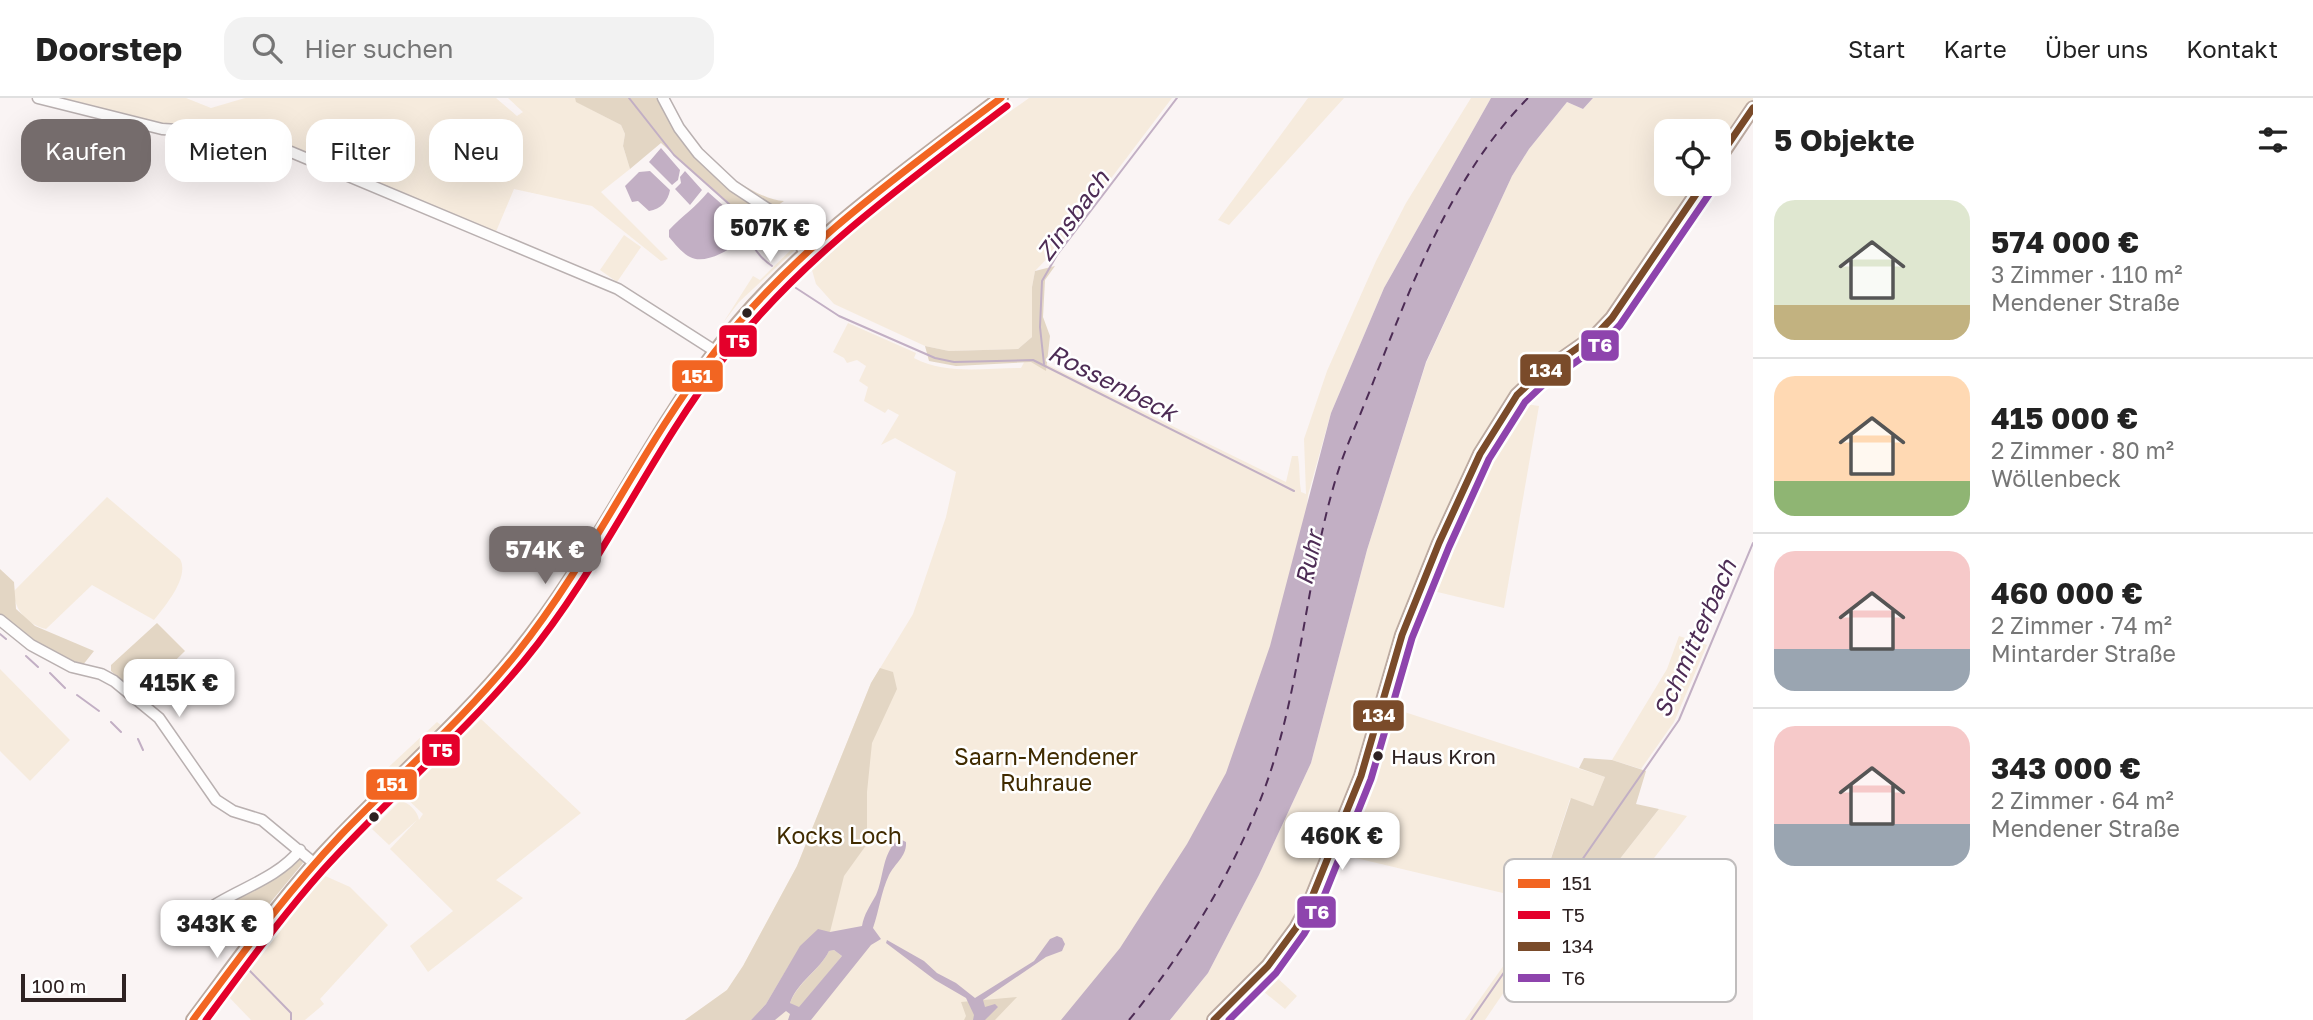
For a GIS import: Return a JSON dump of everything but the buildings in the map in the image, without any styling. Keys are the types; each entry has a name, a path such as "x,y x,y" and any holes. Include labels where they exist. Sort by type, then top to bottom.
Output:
{"main road":[{"path":"193,1020 268,919 315,864 451,728 520,649 583,560 683,396 747,312 804,251 1001,98"},
{"path":"1731,141 1753,108"},
{"path":"1214,1020 1268,967 1296,928 1310,902 1362,776 1402,635 1439,543 1480,454 1517,395 1612,318 1695,196"}],"street":[{"path":"38,98 162,129 228,133 291,152 618,289 715,351"},
{"path":"663,98 679,128 698,153 733,186 777,215 804,251"},
{"path":"0,620 31,645 72,667 101,674 114,681 159,718 216,800 233,811 262,820 315,864"},
{"path":"196,911 204,912 222,899 275,872 300,850"}],"green space":[{"path":"51,98 186,98 211,108 245,98 496,98 517,116 523,112 508,98 575,98 577,102 621,125 625,134 623,146 630,169 601,192 668,259 661,261 592,206 514,189 495,234 373,182 415,182 415,119 306,119 306,153 292,147 292,119 165,119 165,127 151,124 151,119 131,119"},
{"path":"575,98 660,98 673,123 708,159 756,192 784,201 768,212 748,234 747,220 661,143 630,169 623,146 625,134 621,125 576,102"},
{"path":"1029,98 1172,98 1062,243 1035,271 1032,287 1032,337 1018,349 949,351 925,346 834,304 816,284 812,270 818,258"},
{"path":"1308,98 1344,98 1229,225 1218,220"},
{"name":"Saarn-Mendener Ruhraue","path":"1471,98 1491,98 1384,288 1331,413 1308,495 1290,706 1116,1020 685,1020 727,990 743,966 797,866 871,683 913,614 946,517 956,472 895,438 881,445 899,415 888,409 885,413 864,401 868,387 859,381 866,366 857,360 847,363 833,352 848,323 916,353 914,358 939,367 1021,368 1027,357 1032,357 1286,482 1292,456 1298,456 1301,492 1306,494 1304,439 1327,371 1376,261 1406,203"},
{"path":"1593,98 1753,98 1731,136 1731,119 1654,119 1654,196 1691,196 1602,323 1517,390 1430,557 1359,774 1306,901 1280,945 1210,1020 1170,1020 1208,973 1259,875 1311,763 1367,550 1426,363 1512,176 1529,149 1567,102 1583,109"},
{"path":"624,235 641,247 617,282 600,270"},
{"path":"796,245 796,249 739,302 723,323 753,276 760,280"},
{"path":"1055,266 1045,280 1043,317 1050,336 1046,371 1031,362 956,366 929,361 925,346 949,351 1018,349 1032,337 1032,287 1035,271"},
{"path":"1518,403 1539,406 1504,608 1425,589 1474,473"},
{"path":"107,497 180,559 182,574 175,591 154,620 92,585 46,629 33,624 19,611 13,592"},
{"path":"0,569 14,582 16,609 35,626 94,651 82,666 34,642 0,617"},
{"path":"157,623 185,651 139,696 111,671 111,665"},
{"path":"1679,636 1707,645 1674,722 1641,769 1612,760 1667,669"},
{"name":"Kocks Loch","path":"880,668 893,672 897,689 872,743 867,792 867,844 844,876 830,932 788,967 766,1004 751,1020 685,1020 727,990 743,966 797,866 871,683"},
{"path":"0,669 70,740 30,781 0,751"},
{"name":"Haus Kron","path":"1386,706 1605,777 1593,806 1570,799 1551,859 1504,859 1504,893 1339,854 1374,763"},
{"path":"481,719 581,813 496,880 523,898 428,972 410,946 453,911 390,849 417,820 389,845 372,829 400,801 412,808 419,820 423,814 404,796"},
{"path":"437,722 442,726 440,732 374,797 365,789"},
{"path":"1584,758 1612,760 1646,771 1636,804 1659,809 1620,859 1551,859 1571,798 1593,806 1605,777 1579,768"},
{"path":"1659,809 1687,816 1653,859 1620,859"},
{"path":"300,857 303,863 238,942 226,899"},
{"path":"323,875 350,887 388,925 320,999 324,1004 305,1020 251,1020 226,994"},
{"path":"834,950 842,956 799,1008 790,1003 829,951"},
{"path":"1504,965 1504,992 1485,1020 1465,1020"},
{"path":"1270,974 1297,996 1285,1009 1258,987"},
{"path":"1017,997 995,1020 964,1020 966,1016 961,1002"}],"water":[{"name":"Ruhr","path":"1491,98 1593,98 1583,109 1567,102 1529,149 1512,176 1426,362 1367,550 1311,763 1259,875 1208,973 1170,1020 1061,1020 1120,948 1187,844 1226,773 1270,646 1331,413 1384,288"},
{"path":"661,148 680,170 678,180 672,185 649,162"},
{"path":"650,171 670,190 663,204 649,211 638,201 632,202 625,186 639,172"},
{"path":"685,171 702,190 690,205 675,189 681,183 680,177"},
{"path":"708,192 743,223 746,236 720,254 697,259 679,248 669,237 669,230"},
{"path":"900,839 906,842 906,847 886,881 873,928 881,939 871,945 811,1020 788,1020 790,1014 786,1011 775,1020 751,1020 766,1004 800,946 818,929 830,932 862,926 894,844","holes":["834,950 842,956 799,1007 790,1003 829,951"]},
{"path":"1057,936 1062,938 1065,944 1062,951 1046,957 983,1000 985,1007 995,1004 998,1007 985,1020 973,1020 974,1015 966,998 935,980 886,943 887,940 924,961 975,998 1034,961 1050,939"}],"waterway":[{"name":"Rossenbeck","path":"629,98 674,155 747,220 754,246 761,257 772,266"},
{"name":"Zinsbach","path":"1044,364 1040,327 1042,281 1057,255 1177,98"},
{"name":"Rossenbeck","path":"796,288 839,316 935,358 954,362 1033,360 1294,491"},
{"name":"Schmitterbach","path":"1583,859 1679,720 1753,543"},
{"path":"0,634 6,639"},
{"path":"26,656 38,667"},
{"path":"50,673 65,688"},
{"path":"77,695 99,711"},
{"path":"111,722 121,732"},
{"path":"138,739 143,750"},
{"path":"231,901 243,932"},
{"path":"249,970 291,1013 291,1020"},
{"name":"Schmitterbach","path":"1471,1020 1504,972"}],"ferry route":[{"path":"1129,1020 1169,968 1205,912 1251,823 1276,755 1286,716 1317,556 1344,453 1437,231 1477,161 1501,128 1528,98"}],"transit line":[{"name":"151","path":"193,1020 264,926 320,858 453,724 517,653 569,580 688,389 745,316 813,247 849,216 1001,98"},
{"name":"T5","path":"206,1020 307,888 476,715 524,661 577,588 696,396 753,322 786,287 856,223 1007,106"},
{"name":"134","path":"1731,140 1753,108"},
{"name":"134","path":"1214,1020 1268,966 1296,928 1310,902 1361,776 1402,635 1439,543 1480,454 1517,395 1536,377 1596,335 1612,318 1695,196"},
{"name":"T6","path":"1229,1020 1276,973 1320,906 1371,779 1412,638 1489,459 1525,402 1543,385 1603,343 1620,325 1708,196"}],"place":[{"name":"Haus Kron","path":"1378,756"}]}
